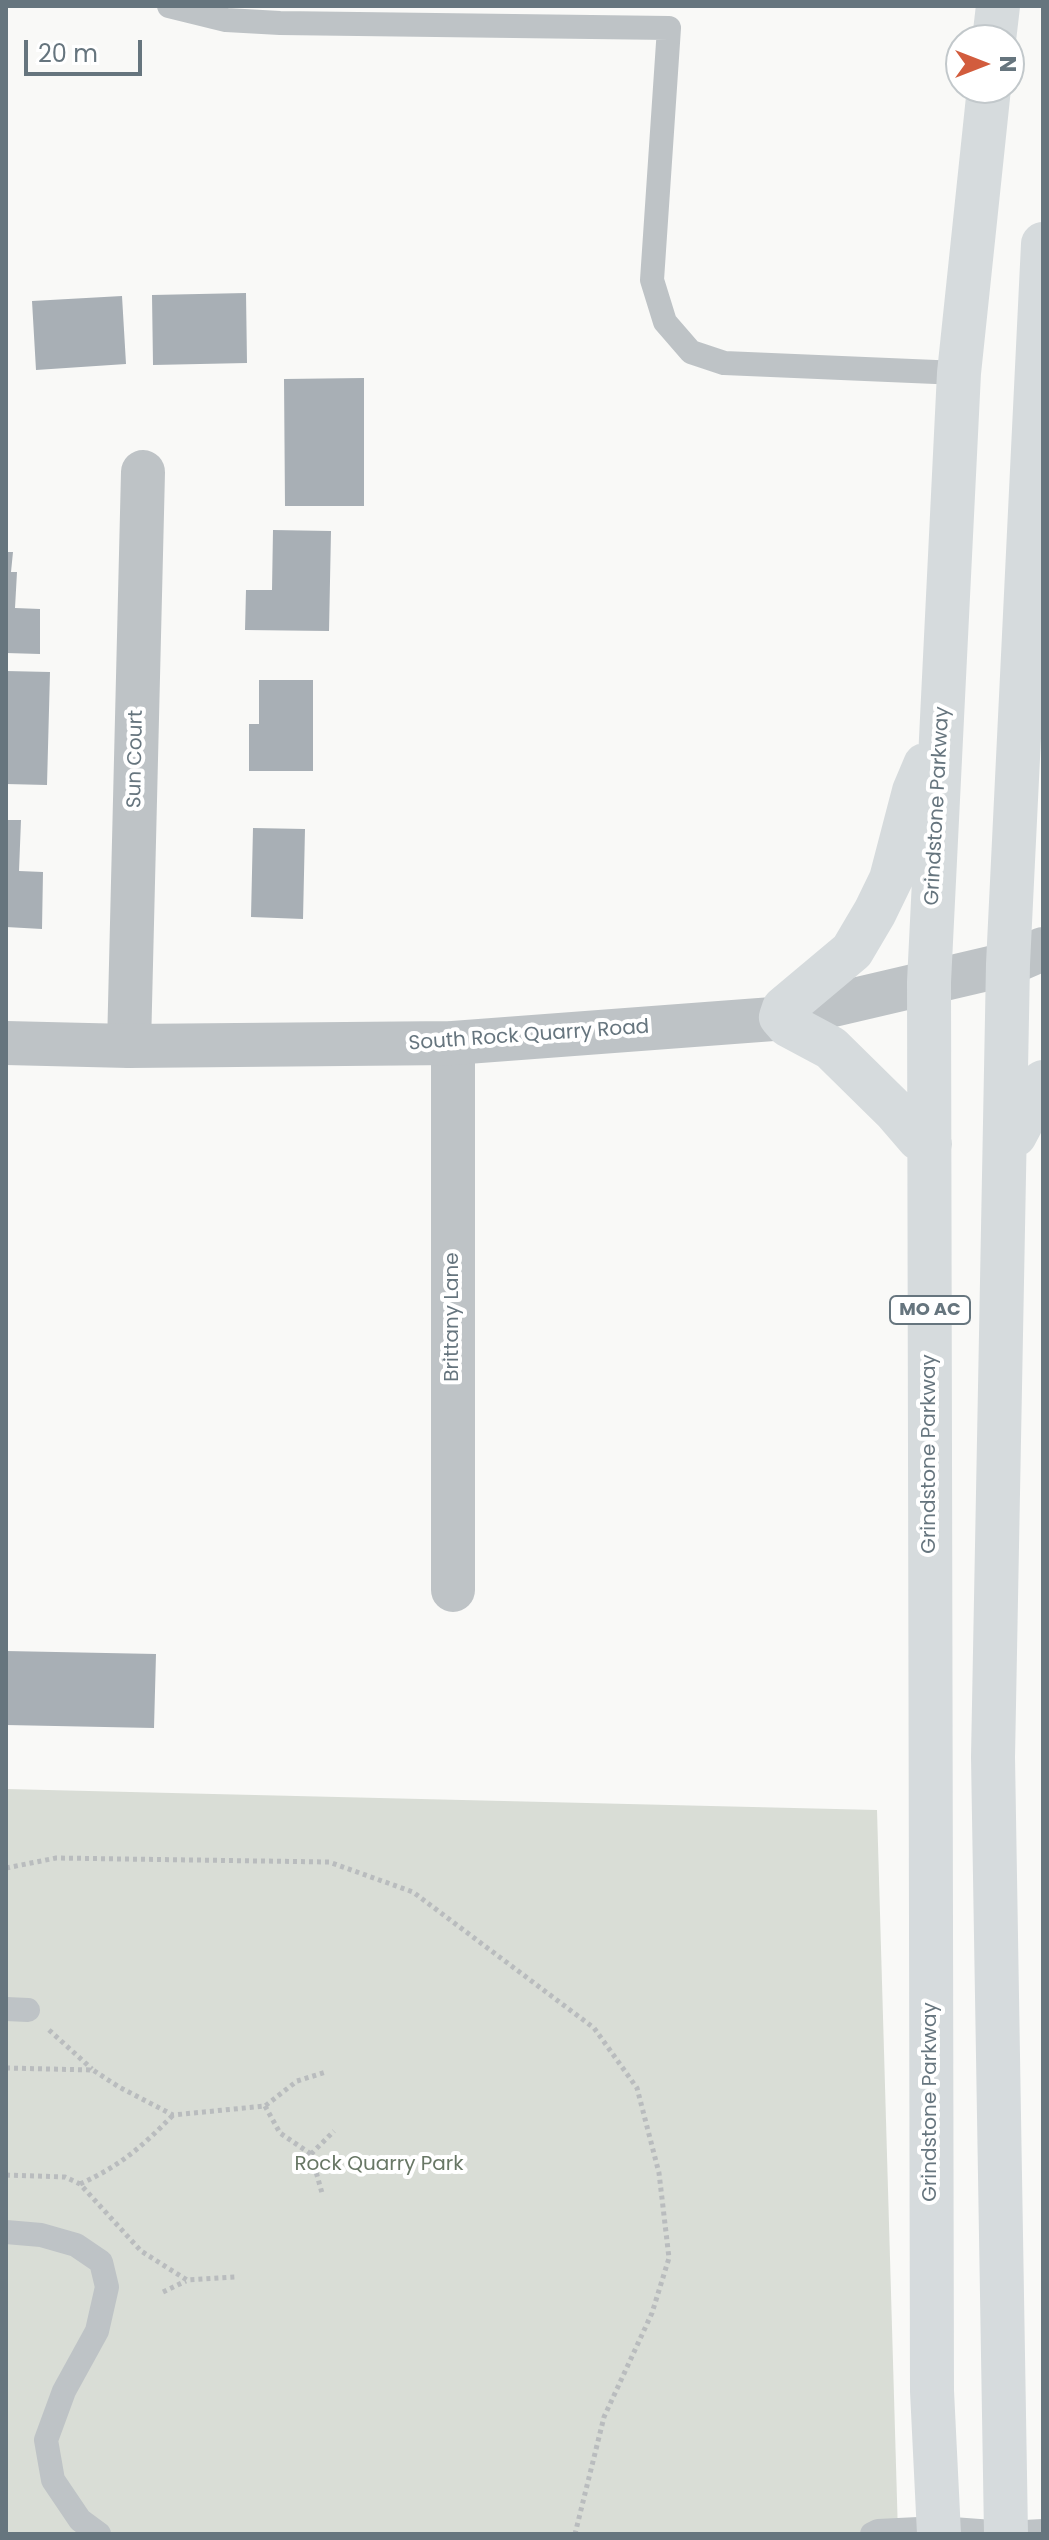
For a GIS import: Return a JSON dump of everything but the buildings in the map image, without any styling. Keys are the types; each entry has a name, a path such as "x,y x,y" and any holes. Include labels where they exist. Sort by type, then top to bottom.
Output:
{"main road":[{"name":"Grindstone Parkway","path":"939,2531 932,2391 929,982 959,373 987,104"},
{"path":"1006,2534 993,1757 1005,1140 1026,957 1019,740 1043,244"},
{"path":"1019,740 1027,745 1043,776"},
{"path":"930,1144 919,1139 831,1048 788,1025 781,1017 784,1008 852,951 891,879 914,791 930,751 941,747"},
{"path":"1005,1140 1015,1135 1043,1082"}],"street":[{"name":"Sun Court","path":"129,1046 143,472"},
{"name":"South Rock Quarry Road","path":"6,1043 129,1046 453,1043 781,1017 1026,957"},
{"name":"Brittany Lane","path":"453,1043 453,1590"}],"lane":[{"path":"169,6 226,20 280,23 669,28 652,280 665,322 691,352 724,363 959,373"},
{"path":"6,2232 41,2235 76,2245 101,2262 107,2287 97,2331 64,2391 46,2440 53,2480 80,2520 99,2534"},
{"path":"872,2534 878,2531 1006,2534 1043,2531"}],"path":[{"path":"6,1868 56,1858 329,1862 413,1892 594,2028 637,2088 659,2173 669,2258 652,2313 604,2417 575,2534"},
{"path":"17,2010 93,2070 173,2115 265,2106 297,2081 326,2072"},
{"path":"6,2068 93,2070"},
{"path":"265,2106 280,2133 311,2154 322,2193"},
{"path":"80,2184 139,2150 173,2115"},
{"path":"311,2154 334,2131"},
{"path":"6,2175 65,2177 80,2184 141,2251 187,2280"},
{"path":"163,2292 187,2280 236,2277"}],"green space":[{"name":"Rock Quarry Park","path":"6,1789 877,1810 898,2534 6,2534"}]}
